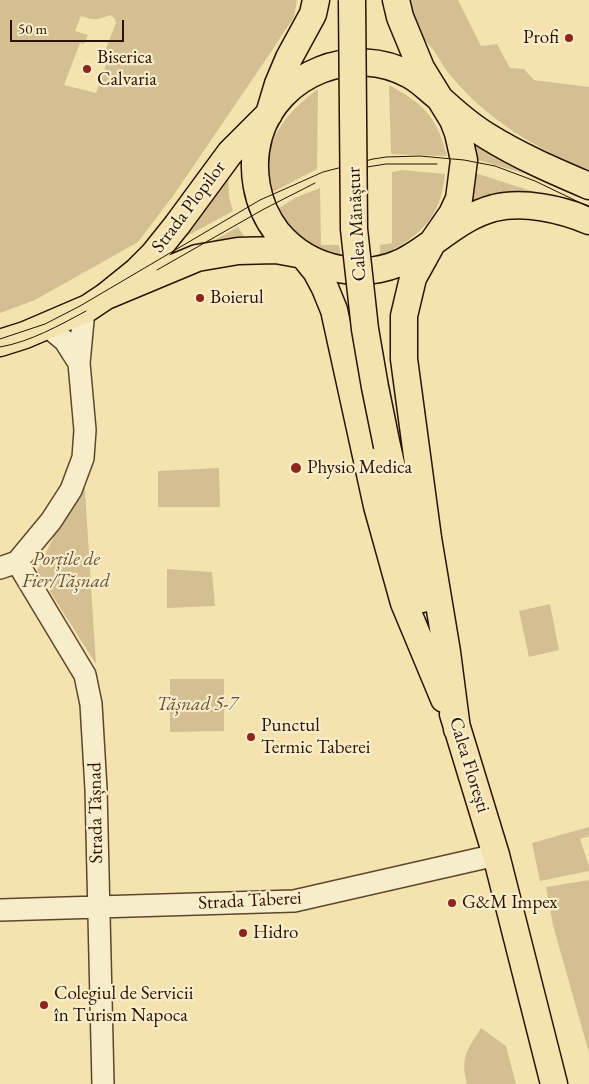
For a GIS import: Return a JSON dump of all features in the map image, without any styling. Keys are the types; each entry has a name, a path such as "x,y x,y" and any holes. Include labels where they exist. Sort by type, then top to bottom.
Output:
{"main road":[{"path":"316,0 313,14 289,58 278,84 269,114 260,134 255,156 255,179 260,200 276,230 288,244 315,262 333,268 364,271 390,267 413,256 467,219 480,212 503,206 540,208 562,212 589,221"},
{"name":"Calea Mănăștur","path":"352,0 354,229 365,328 387,446"},
{"path":"396,0 407,36 421,68 437,97 484,134 504,146 557,173 589,186"},
{"path":"269,114 289,89 302,79 325,68 348,62 365,62 397,69 425,85 446,108 456,126 464,160 459,199 444,228 434,240 413,278 406,305 404,359 428,538 447,652 457,729"},
{"name":"Strada Plopilor","path":"0,342 47,326 84,310 106,296 137,271 153,255 177,225 230,153 269,114"},
{"name":"Strada Plopilor","path":"106,296 198,258 211,255 260,250 276,250 303,255"},
{"path":"303,255 316,271 326,288 334,310 377,506 404,603 457,729"},
{"name":"Calea Florești","path":"387,446 419,590 457,729 496,855 554,1084"}],"street":[{"path":"9,565 62,506 71,490 83,458 85,430 79,363 84,310"},
{"path":"47,326 65,341 79,363"},
{"name":"Strada Tășnad","path":"9,565 85,675 91,704 94,732 103,1084"},
{"name":"Strada Taberei","path":"0,910 294,901 496,855"}],"green space":[{"path":"0,0 297,0 294,17 173,196 138,242 35,300 0,313","holes":["111,15 116,23 105,51 110,53 96,93 64,85 80,43 84,44 88,35 75,31 81,16 96,19"]},
{"path":"411,0 458,0 481,46 497,44 510,68 524,69 534,80 589,87 589,170 551,153 514,132 465,92 418,32 413,19"},
{"path":"389,85 411,99 427,113 439,131 447,156 391,154"},
{"path":"318,89 317,169 269,194 267,162 274,137 293,111"},
{"path":"470,133 543,179 468,157"},
{"path":"228,168 229,197 233,211 174,243"},
{"path":"402,170 445,174 443,190 433,215 425,225 406,242 380,256 380,245 392,243 392,172"},
{"path":"472,172 538,193 490,199 466,208"},
{"path":"320,188 321,245 339,245 341,258 319,252 293,236 276,210 295,198"},
{"path":"238,227 251,247 191,253"},
{"path":"219,468 220,507 158,507 158,471"},
{"name":"Porțile de Fier/Tășnad","path":"84,475 96,664 37,571"},
{"path":"167,569 212,572 215,606 167,608"},
{"path":"550,604 559,650 529,657 519,611"},
{"name":"Tășnad 5-7","path":"170,679 224,679 224,731 170,732"},
{"path":"589,827 589,836 580,839 589,871 540,881 532,843"},
{"path":"589,880 589,1053 553,925 546,887"},
{"path":"481,1028 506,1046 516,1084 467,1084 464,1067 466,1054"}],"tram line":[{"path":"0,339 45,324 80,306 260,200 323,172 373,159 420,156 464,160 495,166 535,181 589,207"},
{"path":"367,167 386,164 437,164"},
{"path":"157,270 264,209 315,183"},
{"path":"0,347 34,337 86,311"}],"place":[{"name":"Profi","path":"569,38"},
{"name":"Biserica Calvaria","path":"87,69"},
{"name":"Boierul","path":"200,298"},
{"name":"Physio Medica","path":"296,468"},
{"name":"Punctul Termic Taberei","path":"251,737"},
{"name":"G&M Impex","path":"452,903"},
{"name":"Hidro","path":"243,933"},
{"name":"Colegiul de Servicii în Turism Napoca","path":"44,1005"}]}
